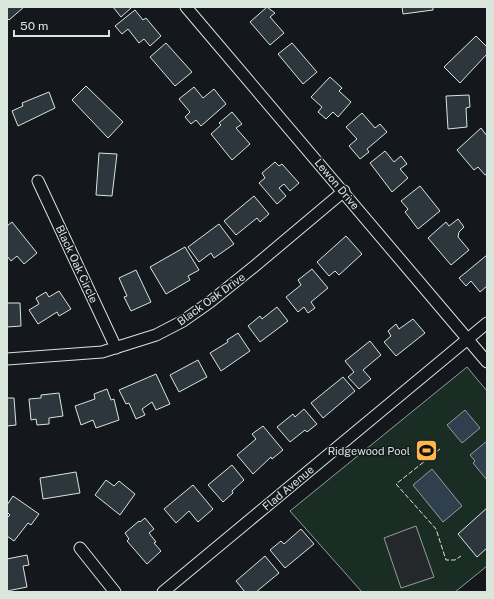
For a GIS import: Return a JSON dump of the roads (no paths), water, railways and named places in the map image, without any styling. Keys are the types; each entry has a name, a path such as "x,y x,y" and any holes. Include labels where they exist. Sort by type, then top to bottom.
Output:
{"street":[{"name":"Lewon Drive","path":"186,7 246,79 344,191 487,362"},
{"name":"Black Oak Circle","path":"38,181 116,348"},
{"name":"Black Oak Drive","path":"7,359 102,352 156,335 184,321 256,265 344,191"},
{"name":"Flad Avenue","path":"162,592 487,323"},
{"path":"80,548 114,592"}],"water":[{"path":"465,410 480,428 462,443 447,425"},
{"path":"487,441 487,480 473,463 475,461 470,455"},
{"path":"432,469 462,506 443,522 413,485"}],"place":[{"name":"Ridgewood Pool","path":"426,451"}]}
